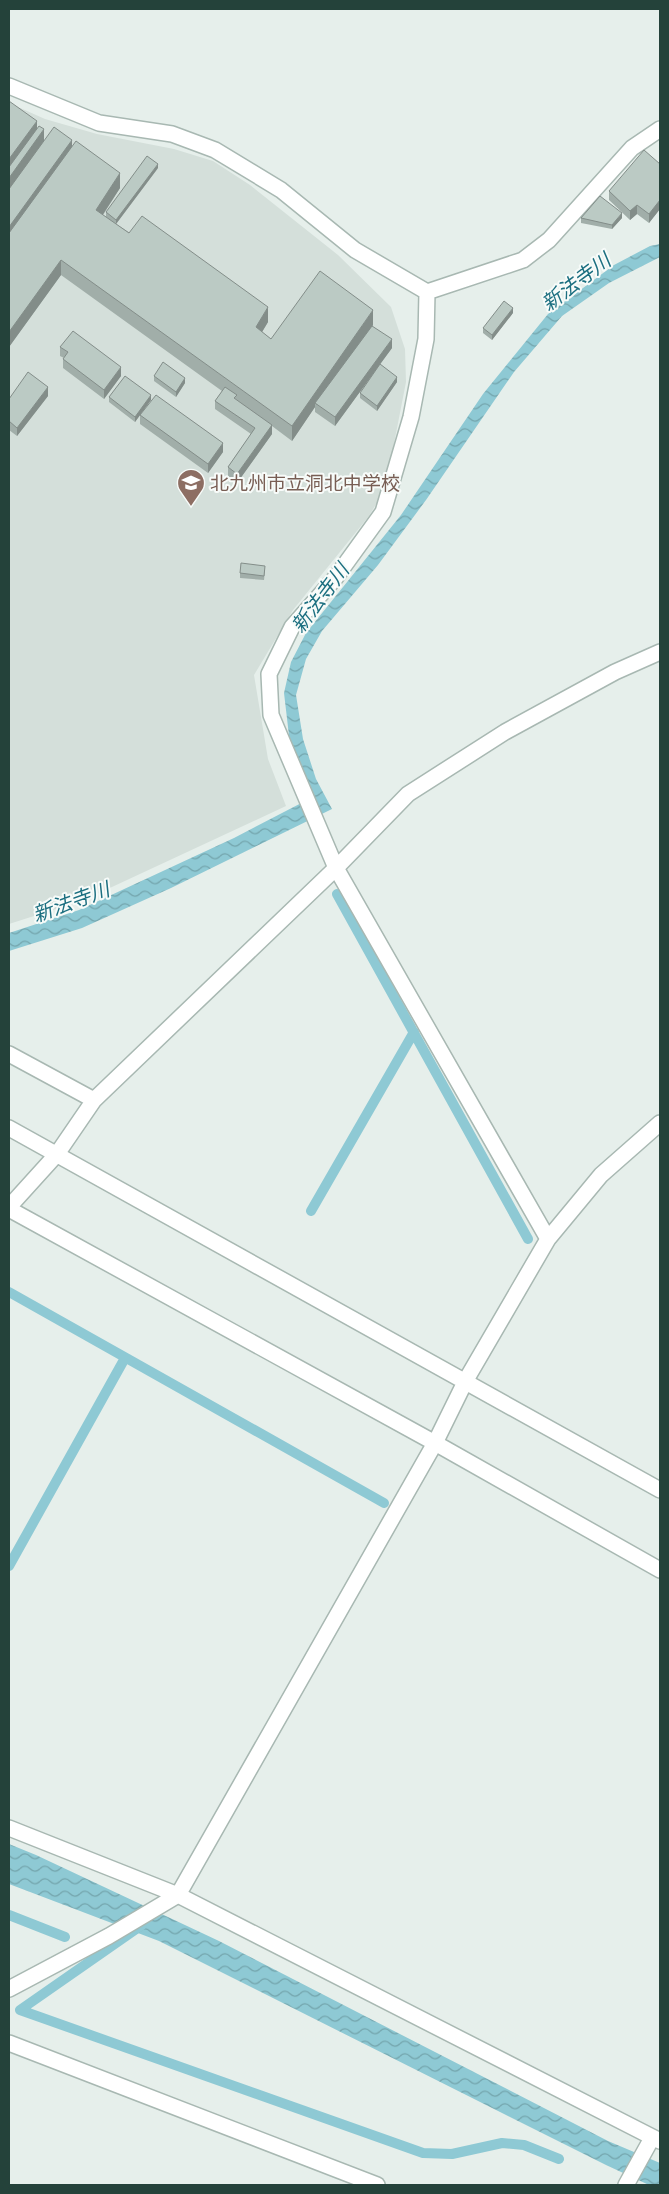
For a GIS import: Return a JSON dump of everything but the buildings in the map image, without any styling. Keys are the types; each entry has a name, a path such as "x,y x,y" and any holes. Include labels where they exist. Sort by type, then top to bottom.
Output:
{"street":[{"path":"9,86 99,123 172,134 215,150 281,190 355,250 427,292 523,260 549,240 632,148 660,129"},
{"path":"427,292 426,339 412,407 383,512 336,577 292,627 269,674 271,716 336,868 548,1239"},
{"path":"660,652 615,672 505,732 408,794 336,868 94,1100 57,1154 9,1208 435,1443 660,1570"},
{"path":"9,1054 94,1100"},
{"path":"9,1989 109,1936 178,1895 435,1443 466,1380 548,1239 601,1175 660,1123"},
{"path":"9,1128 466,1380 660,1490"},
{"path":"9,1828 178,1895 656,2139 626,2185"},
{"path":"9,2043 377,2185"}],"shaded area":[{"name":"北九州市立洞北中学校","path":"9,103 45,119 97,134 174,149 213,161 250,185 338,255 391,307 405,349 406,382 391,459 379,499 369,516 293,610 254,675 268,759 286,806 84,900 9,924"}],"water":[{"path":"660,244 660,257 609,283 562,316 514,372 426,500 378,565 322,631 306,659 296,695 303,739 316,779 332,809 171,888 82,928 9,951 9,933 79,910 234,838 311,798 290,744 284,693 291,662 306,633 401,515 483,394 548,314 614,265 650,246"},
{"path":"9,1844 219,1941 608,2141 660,2163 660,2185 649,2185 606,2165 159,1941 9,1884"}],"waterway":[{"path":"337,894 528,1239"},
{"path":"311,1211 414,1032"},
{"path":"9,1292 384,1503"},
{"path":"9,1566 125,1358"},
{"path":"9,1915 65,1937"},
{"path":"20,2010 142,1925"},
{"path":"20,2010 423,2153 452,2154 502,2143 524,2145 559,2159"}],"place":[{"name":"北九州市立洞北中学校","path":"191,507"}],"water label":[{"name":"新法寺川","path":"576,282"},
{"name":"新法寺川","path":"320,598"},
{"name":"新法寺川","path":"71,902"}]}
